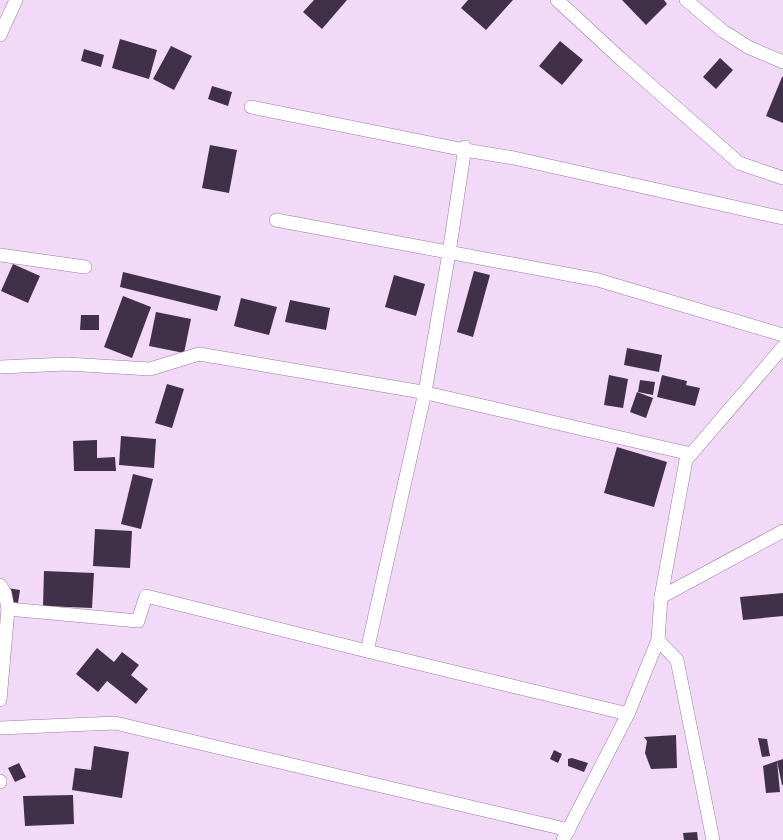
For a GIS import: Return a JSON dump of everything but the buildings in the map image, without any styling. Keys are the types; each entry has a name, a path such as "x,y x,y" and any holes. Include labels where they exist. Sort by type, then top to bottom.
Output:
{"street":[{"path":"0,35 16,0"},
{"path":"557,0 622,60 739,163 783,178"},
{"path":"686,0 723,31 748,47 783,62"},
{"path":"251,108 514,158 783,218"},
{"path":"367,651 425,392 465,148"},
{"path":"276,220 598,280 783,335"},
{"path":"0,255 85,267"},
{"path":"0,728 115,723 360,782 566,835 628,714 658,640 661,597 686,460 783,347"},
{"path":"0,367 67,364 150,368 199,354 425,392 691,454"},
{"path":"661,597 783,530"},
{"path":"0,586 5,593 8,609 0,700"},
{"path":"8,609 138,621 146,596 628,714"},
{"path":"658,640 677,660 713,840"}]}
